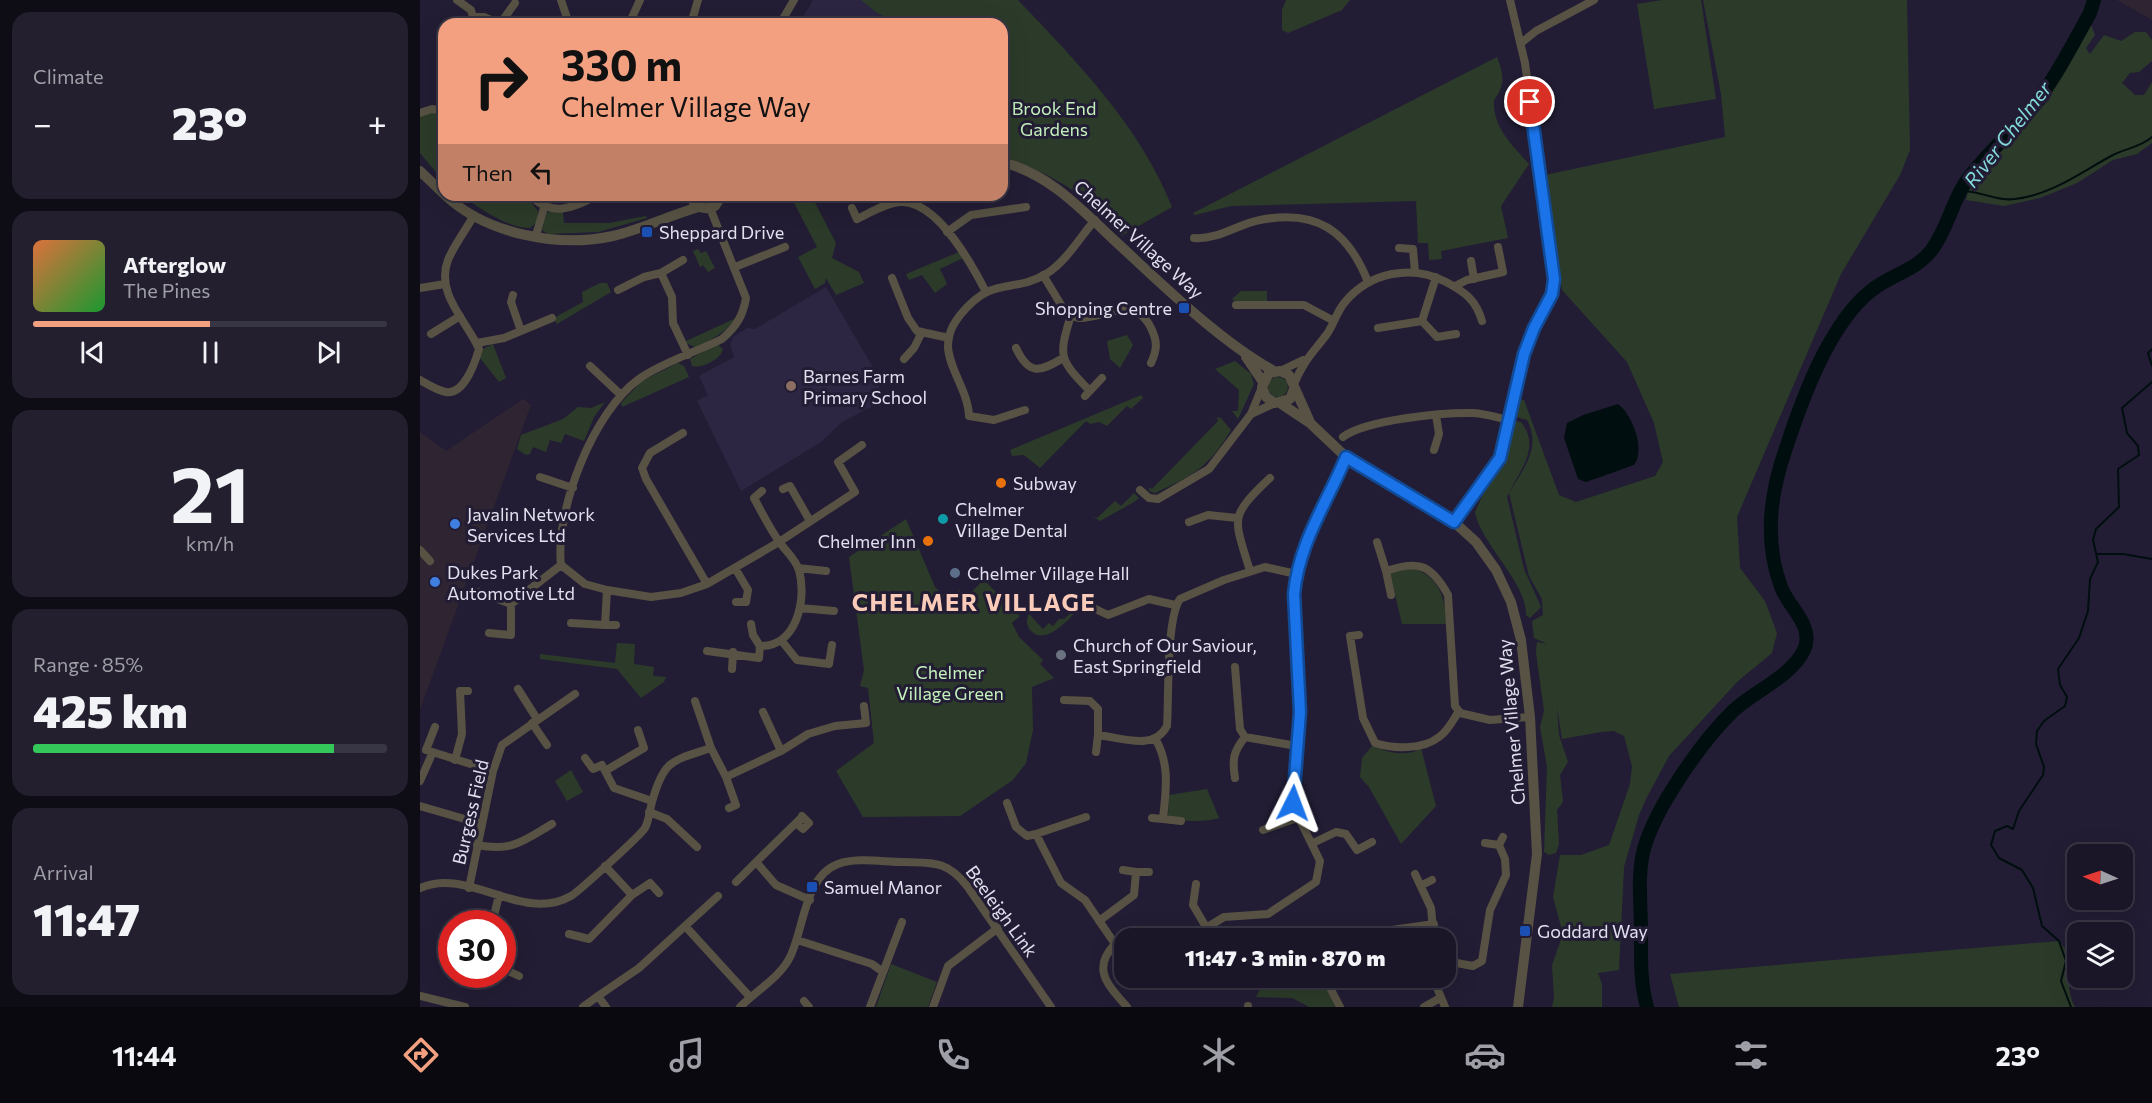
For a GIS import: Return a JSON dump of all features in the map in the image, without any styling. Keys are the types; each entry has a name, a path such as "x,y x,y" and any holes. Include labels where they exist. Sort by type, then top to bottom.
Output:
{"street":[{"path":"457,0 471,10 471,18"},
{"path":"561,0 567,18"},
{"path":"632,18 640,0"},
{"path":"693,18 698,0"},
{"path":"784,18 794,0"},
{"path":"1454,522 1500,458 1524,354 1534,328 1552,294 1554,279 1521,43 1509,0"},
{"path":"1521,43 1536,31 1594,0"},
{"path":"504,18 515,3"},
{"path":"420,113 432,109 438,110"},
{"name":"Chelmer Village Way","path":"1008,165 1045,180 1095,220 1244,355 1263,384 1266,397 1310,423 1346,457 1454,522 1476,542 1496,570 1511,602 1521,640 1530,717 1537,854 1518,1007"},
{"path":"420,171 438,189"},
{"path":"453,201 496,227 536,236 572,239 610,236 656,222 675,213 705,208 716,201"},
{"path":"536,201 544,208 573,207 585,201"},
{"path":"675,213 685,201"},
{"path":"697,201 705,208 735,267 746,298 744,312 733,329 722,339 640,378 621,395 594,430 573,488 559,544 561,565 585,584 651,597 681,593 707,584 779,542 855,492 838,462 862,445"},
{"path":"852,208 857,219 898,202 912,203 925,209 968,258 986,292"},
{"path":"947,232 971,215 1026,207"},
{"path":"536,236 544,208"},
{"path":"420,380 445,393 454,391 461,386 475,364 479,349 477,343 460,316 444,277 448,259 474,215"},
{"path":"1025,410 994,420 969,416 969,402 948,350 949,333 960,315 975,299 986,292 1043,275 1061,261 1095,220"},
{"path":"1194,238 1209,238 1259,220 1311,220 1343,237 1355,252 1368,282"},
{"path":"1455,286 1503,272 1498,247"},
{"path":"735,267 785,248"},
{"path":"1399,248 1413,249 1414,272"},
{"path":"618,290 644,277 661,273 683,260"},
{"path":"1471,261 1474,279"},
{"path":"1251,414 1290,399 1304,360 1334,321 1343,304 1368,282 1398,273 1414,272 1436,277 1455,286 1470,297 1478,307 1482,321"},
{"path":"661,273 672,297 673,323 688,355"},
{"path":"1043,275 1066,313 1080,318 1117,310 1132,310 1146,318 1157,349 1151,363"},
{"path":"1422,321 1436,277"},
{"path":"892,278 908,318 922,332 949,338"},
{"path":"420,288 446,284"},
{"path":"513,295 511,302 521,331"},
{"path":"1236,305 1304,305 1334,321"},
{"path":"1071,315 1061,350 1064,358 1088,393 1102,378"},
{"path":"431,334 460,316"},
{"path":"477,343 486,343 552,318"},
{"path":"1378,328 1422,321"},
{"path":"1422,321 1437,337 1456,334"},
{"path":"904,359 914,348 922,332"},
{"path":"1016,348 1023,363 1031,369 1040,370 1064,358"},
{"name":"Chelmer Village Way","path":"1244,355 1289,375 1310,423"},
{"path":"1140,490 1149,498 1158,499 1198,478 1209,469 1251,414 1263,384 1277,371 1304,360"},
{"path":"590,366 621,395"},
{"path":"1343,437 1357,428 1436,415 1475,413 1510,420"},
{"path":"1434,450 1439,439 1436,415"},
{"path":"683,433 650,453 642,468 646,479 707,584"},
{"path":"1196,884 1193,905 1206,927 1224,917 1268,914 1316,882 1320,861 1297,818 1293,799 1300,712 1295,604 1296,574 1320,506 1346,457"},
{"path":"540,477 573,488"},
{"path":"1250,571 1237,518 1240,508 1270,478"},
{"path":"783,489 790,486 810,521"},
{"path":"760,646 770,646 781,640 792,629 800,608 802,594 798,568 779,542 754,498 762,491"},
{"path":"1189,522 1208,515 1237,518"},
{"path":"1377,542 1391,595"},
{"path":"420,550 430,561"},
{"path":"1386,571 1415,563 1428,569 1440,580 1448,595 1455,706 1459,711 1490,720 1530,717"},
{"path":"511,604 561,565"},
{"path":"1156,740 1167,726 1175,605 1184,596 1265,567 1296,574"},
{"path":"735,568 748,590 746,602 736,602"},
{"path":"798,568 826,571"},
{"path":"605,625 607,590"},
{"path":"479,592 511,604"},
{"path":"1087,605 1108,615 1149,600 1175,605"},
{"path":"489,633 511,635 511,604"},
{"path":"800,608 834,611"},
{"path":"571,623 616,626"},
{"path":"707,651 733,652 759,658 760,646 753,634 751,624"},
{"path":"1359,634 1350,636 1363,718 1375,743 1388,747 1425,744 1439,738 1459,711"},
{"path":"781,640 797,660 829,664 832,645"},
{"path":"732,669 733,652"},
{"path":"1235,667 1240,729 1245,737 1297,746"},
{"path":"518,689 547,745"},
{"path":"455,760 462,734 460,692 468,691"},
{"name":"Burgess Field","path":"469,888 493,771 502,745 575,694"},
{"path":"1064,700 1090,701 1098,709 1096,752"},
{"path":"695,701 711,748 726,777 736,805 729,808"},
{"path":"726,777 781,751 808,734 835,726 866,723 864,706"},
{"path":"763,712 781,751"},
{"path":"435,727 426,750 432,754 493,771"},
{"path":"605,771 644,748 638,730"},
{"path":"1098,735 1156,740"},
{"path":"1235,778 1232,761 1234,751 1245,737"},
{"path":"1156,740 1164,755 1167,769 1163,819"},
{"path":"420,888 440,882 538,905 555,903 572,896 645,828 660,774 677,759 711,748"},
{"path":"420,781 432,754"},
{"path":"585,758 593,769 602,765 614,788 652,801"},
{"path":"1007,803 1016,826 1027,836 1086,817"},
{"path":"420,806 482,824"},
{"path":"649,812 667,819 697,847"},
{"path":"1152,818 1181,820"},
{"path":"1263,830 1297,818"},
{"path":"736,882 796,822"},
{"path":"477,845 499,849 512,847 552,824"},
{"path":"1312,843 1336,832 1346,834 1357,850 1372,842"},
{"path":"1036,834 1061,883 1085,900 1114,943"},
{"path":"1498,845 1503,837"},
{"path":"1485,843 1498,845"},
{"path":"1456,963 1473,966 1482,961 1490,910 1506,875 1504,859 1498,845"},
{"path":"756,862 776,885 810,900"},
{"name":"Beeleigh Link","path":"740,1007 778,973 791,957 817,882 838,864 936,863 952,869 960,876 1051,1007"},
{"path":"605,866 632,895"},
{"path":"1123,870 1149,872"},
{"path":"1099,921 1134,895 1136,872"},
{"path":"1415,874 1422,885 1434,928"},
{"path":"1422,885 1432,880"},
{"path":"568,934 589,939 632,895 650,883 659,893"},
{"path":"495,910 499,895"},
{"path":"583,1007 639,968 718,896"},
{"path":"870,1007 902,921"},
{"path":"1406,928 1434,924"},
{"path":"686,927 750,998"},
{"path":"933,1007 948,966 998,928"},
{"path":"797,940 872,964 883,972"},
{"path":"1114,945 1104,955 1101,964 1104,976 1126,1007"},
{"path":"1330,988 1340,1007"},
{"path":"1436,988 1445,1007"},
{"path":"420,996 465,1007"},
{"path":"598,996 606,1007"},
{"path":"1424,1007 1440,998"}],"shaded area":[{"path":"813,0 861,0 887,18 802,18"},
{"path":"2117,0 2152,0 2152,20"},
{"name":"Barnes Farm Primary School","path":"826,287 874,369 883,401 842,422 821,442 741,491 697,401 708,395 699,376 734,357 730,344 733,337 747,328 755,329"},
{"path":"523,399 531,405 420,710 420,432 446,451"},
{"path":"1618,404 1628,416 1636,433 1639,451 1634,465 1586,482 1578,479 1564,438 1567,423 1583,415"}],"green space":[{"name":"Brook End Gardens","path":"861,0 1018,0 1084,71 1125,122 1159,177 1172,207 1121,236 1110,222 1083,197 1052,178 1008,159 1008,18 887,18"},
{"path":"1286,0 1350,0 1342,10 1288,33 1282,30 1282,10"},
{"path":"1662,0 1701,0 1716,99 1654,109 1637,4"},
{"path":"1703,0 1907,0 1910,150 1900,175 1841,274 1737,517 1740,568 1765,601 1777,633 1772,653 1738,681 1669,756 1647,797 1639,815 1624,867 1619,970 1598,973 1602,984 1602,1007 1552,1007 1554,998 1552,965 1563,934 1553,897 1560,855 1581,855 1609,845 1630,784 1632,766 1624,736 1614,731 1562,739 1557,707 1559,735 1568,762 1560,775 1563,802 1557,810 1559,844 1556,853 1549,855 1544,852 1547,767 1540,727 1544,711 1536,653 1537,642 1547,644 1534,638 1532,621 1543,615 1542,599 1529,576 1509,493 1525,467 1532,449 1531,430 1527,420 1516,417 1519,399 1524,400 1559,495 1576,502 1655,476 1663,462 1654,423 1627,362 1562,290 1545,175 1725,137 1721,94"},
{"path":"2091,25 2095,35 2086,48 2090,54 2104,35 2121,41 2135,32 2146,32 2152,40 2152,61 2139,72 2130,73 2122,83 2135,95 2144,95 2152,82 2152,143 2137,154 2113,160 2077,183 2040,198 2004,206 1966,200 1971,179 2049,100 2059,74 2084,28"},
{"path":"1497,57 1502,77 1494,102 1497,120 1511,144 1529,164 1501,206 1508,238 1441,251 1442,259 1429,260 1428,243 1418,243 1416,201 1231,206 1195,215 1193,213"},
{"path":"431,113 438,114 438,175 420,153 420,117"},
{"path":"469,201 530,201 538,211 537,222 530,228 512,225"},
{"path":"793,201 814,201 836,243 832,258 859,272 864,283 836,295 826,278 825,283 815,289 798,257 817,247"},
{"path":"563,212 564,223 609,223 646,216 647,218 598,232 548,234 542,230 547,213"},
{"path":"698,249 701,253 706,251 715,268 708,272 703,265 700,267 693,251"},
{"path":"959,252 963,258 940,269 947,284 935,293 922,275 909,280 906,274"},
{"path":"600,283 607,283 611,292 557,324 554,318 583,302 582,292"},
{"path":"1241,291 1267,291 1267,302 1236,302 1232,299"},
{"path":"736,318 713,339 695,347 684,342"},
{"path":"1127,335 1133,345 1120,368 1110,359 1107,341"},
{"path":"493,344 506,378 499,382 480,358 483,349"},
{"path":"717,344 723,349 715,360 706,365 692,366 690,359"},
{"path":"1235,361 1251,374 1254,384 1238,419 1232,411 1238,411 1239,390 1215,369"},
{"path":"678,363 684,366 689,377 622,407 621,403 642,381"},
{"path":"1278,377 1285,380 1288,387 1285,394 1278,397 1271,394 1268,387 1271,380"},
{"path":"1141,395 1143,398 1131,409 1127,406 1107,426 1099,422 1090,424 1086,421 1040,468 1024,455 1012,456 1010,450"},
{"path":"605,402 594,417 584,441 565,434 561,443 550,440 546,452 533,447 530,454 526,455 517,449 521,435 563,419 578,407 591,408"},
{"path":"1217,417 1221,418 1231,430 1215,454 1190,475 1155,493 1149,491 1149,487 1152,489 1218,421"},
{"path":"1516,421 1521,422 1527,432 1529,451 1507,497 1524,569 1541,607 1530,618 1526,615 1519,589 1485,537 1475,512"},
{"path":"1134,493 1139,498 1100,521 1092,516 1097,518 1115,501 1121,506"},
{"name":"Chelmer Village Green","path":"906,519 935,587 949,600 959,590 966,597 984,580 1020,616 1012,623 1019,637 1043,660 1040,664 1054,678 1032,687 1033,730 1026,763 1013,780 960,816 863,817 836,771 874,743 868,688 860,686 864,670 849,557"},
{"path":"1414,568 1430,577 1439,590 1445,606 1446,624 1402,624 1390,573"},
{"path":"1081,606 1065,623 1051,633 1037,635 1028,627 1029,614 1043,629 1049,623 1053,626 1059,619 1064,619"},
{"path":"617,643 635,644 634,664 654,667 653,676 666,677 664,682 641,698 617,669 540,659 540,654 615,663"},
{"path":"1372,746 1390,752 1403,753 1410,753 1421,748 1436,806 1401,844 1369,787 1360,777 1362,758"},
{"path":"571,770 583,792 567,801 555,781"},
{"path":"1207,789 1219,818 1193,821 1168,815 1169,795"},
{"path":"2059,941 2067,951 2067,988 2069,988 2075,1007 1679,1007 1670,974"},
{"path":"891,964 937,982 928,1007 876,1007"},
{"path":"1255,988 1326,988 1335,1007 1309,1007 1292,998 1256,997 1260,989"}],"waterway":[{"name":"River Chelmer","path":"1647,1007 1641,969 1640,879 1644,849 1658,814 1694,757 1721,724 1733,711 1790,668 1804,650 1806,633 1784,594 1776,569 1772,552 1771,517 1780,465 1809,385 1831,341 1857,304 1872,290 1911,268 1931,251 1965,183 2046,90 2090,13 2094,0"},
{"path":"1960,191 1995,198 2028,197 2053,188 2111,156 2152,137"},
{"path":"2152,349 2148,353 2152,366"},
{"path":"2071,1007 2061,981 2066,961 2059,941 2042,926 2033,888 2022,870 1999,858 1991,845 1995,831 2007,826 2013,829 2019,811 2043,775 2044,767 2036,744 2037,731 2044,721 2065,706 2067,697 2060,685 2058,669 2079,638 2088,611 2090,579 2098,562 2093,540 2096,529 2119,507 2118,469 2139,455 2138,446 2127,433 2122,408 2152,382"},
{"path":"2096,554 2123,554 2152,559"},
{"name":"River Chelmer","path":"1640,1003 1644,996"}],"place":[{"name":"Sheppard Drive","path":"647,232"},
{"name":"Shopping Centre","path":"1184,308"},
{"name":"Barnes Farm Primary School","path":"791,386"},
{"name":"Subway","path":"1001,483"},
{"name":"Chelmer Village Dental","path":"943,519"},
{"name":"Javalin Network Services Ltd","path":"455,524"},
{"name":"Chelmer Inn","path":"928,541"},
{"name":"Chelmer Village Hall","path":"955,573"},
{"name":"Dukes Park Automotive Ltd","path":"435,582"},
{"name":"Church of Our Saviour, East Springfield","path":"1061,655"},
{"name":"Samuel Manor","path":"812,887"},
{"name":"Goddard Way","path":"1525,931"}],"district":[{"name":"CHELMER VILLAGE","path":"974,601"}],"route":[{"path":"1293,803 1300,712 1294,594 1296,574 1320,506 1346,457 1454,522 1500,458 1524,354 1534,328 1552,294 1554,279 1554,263 1530,102"}]}
